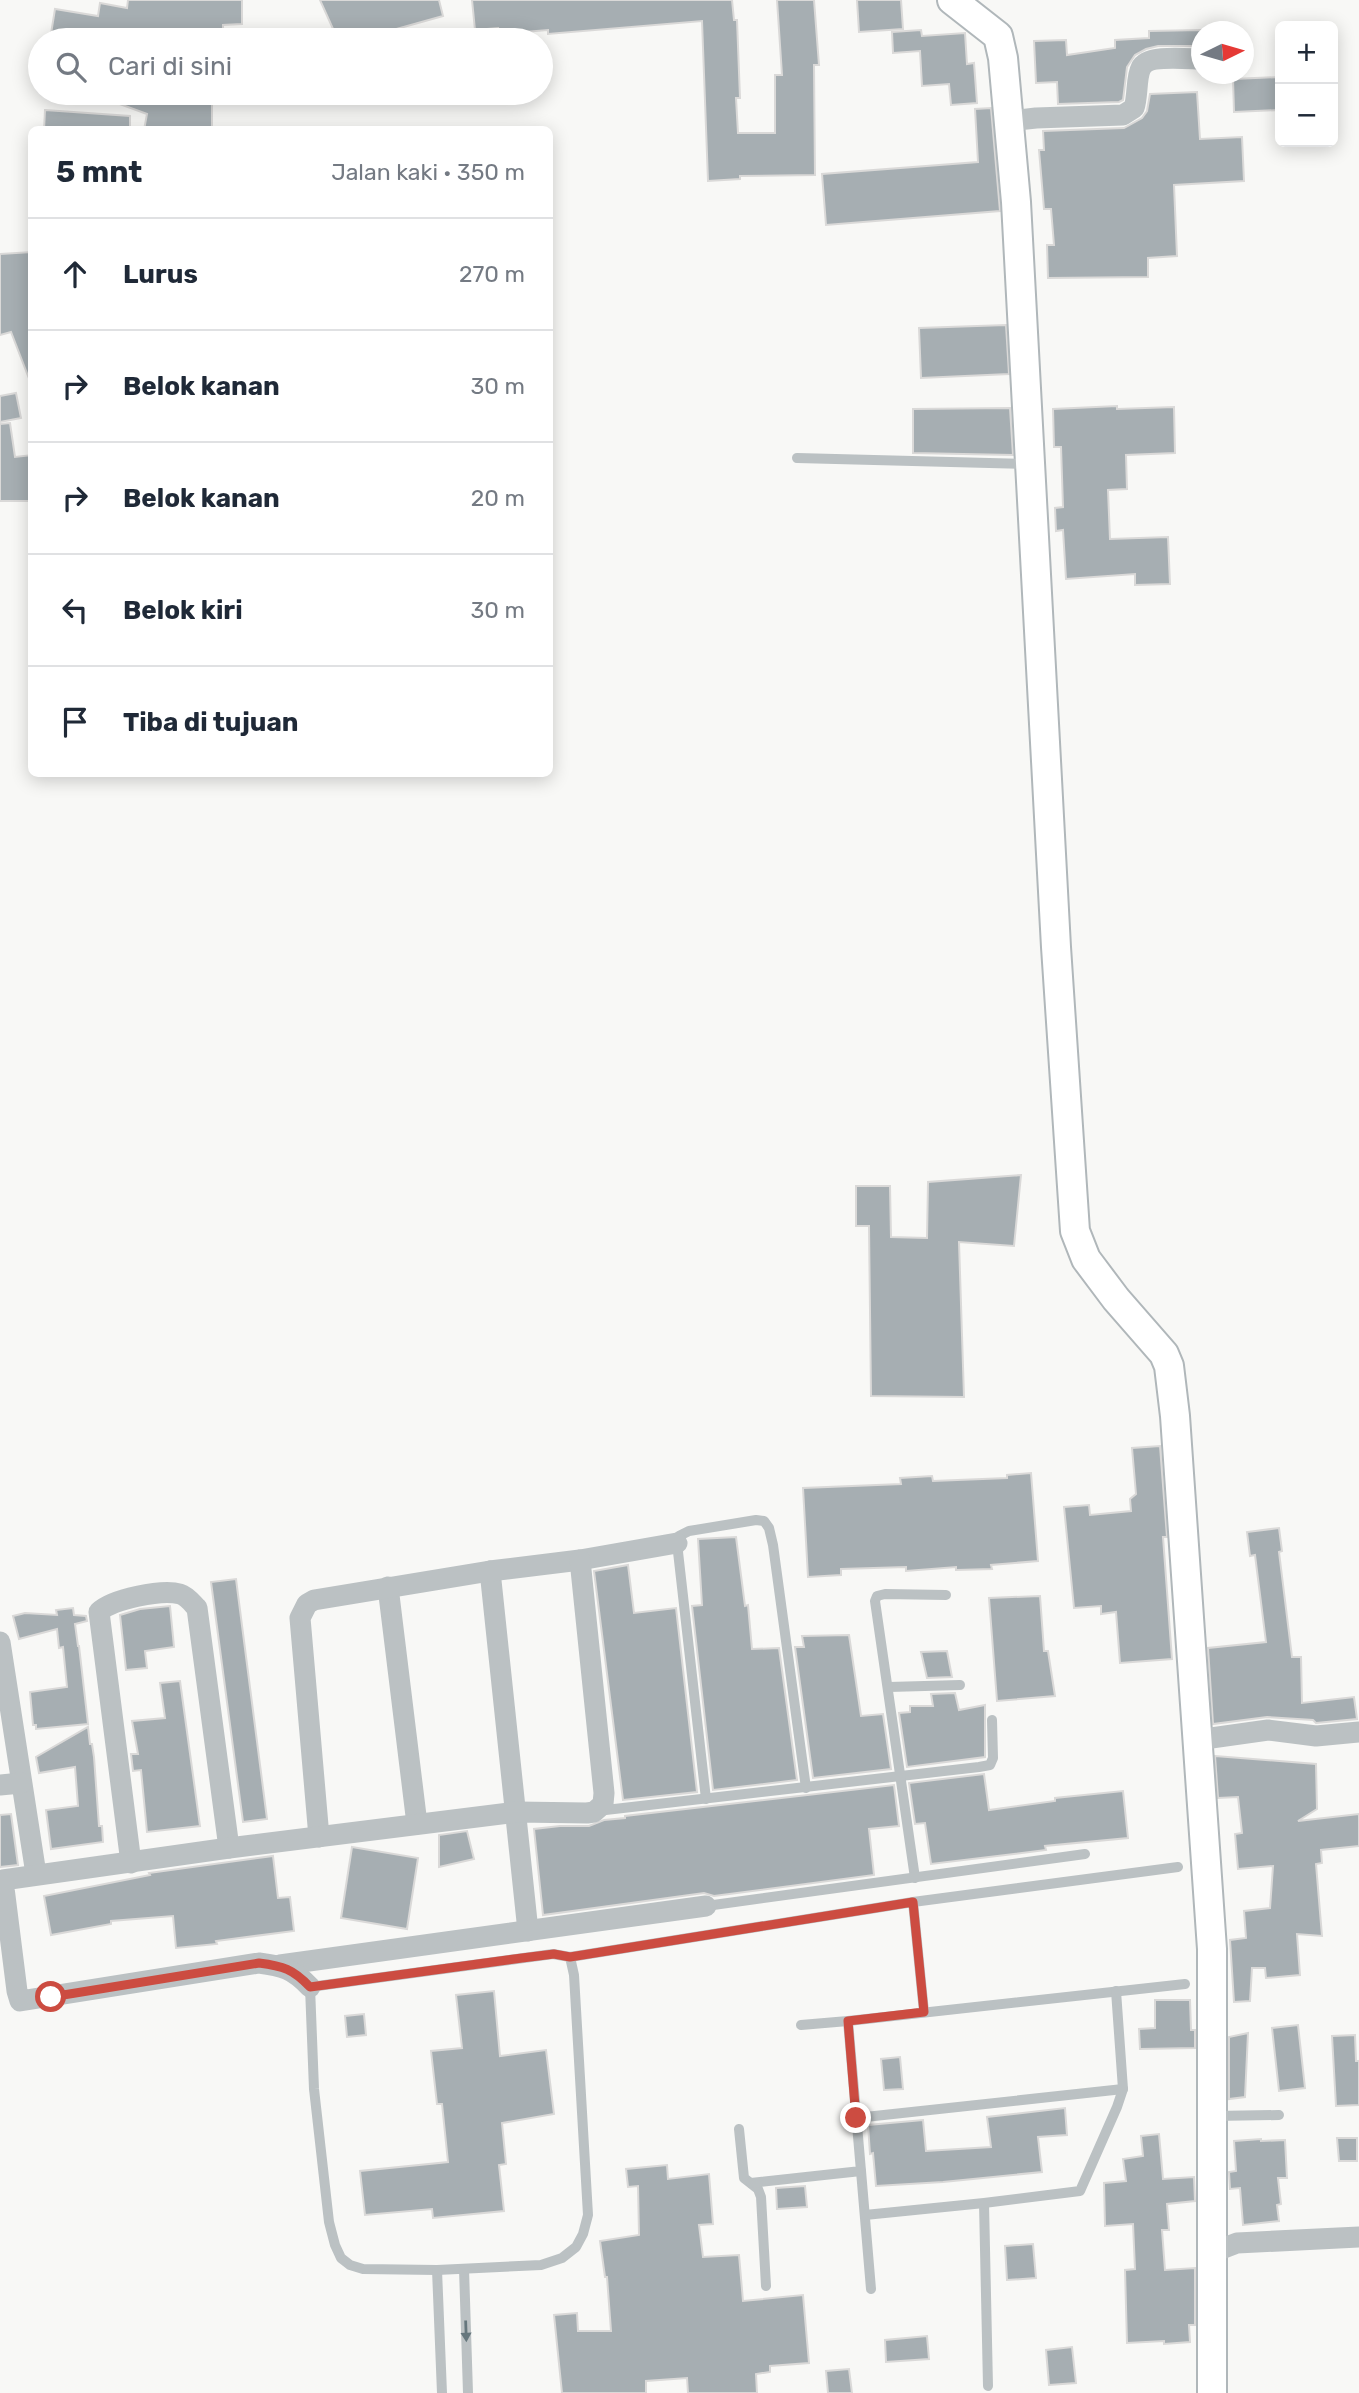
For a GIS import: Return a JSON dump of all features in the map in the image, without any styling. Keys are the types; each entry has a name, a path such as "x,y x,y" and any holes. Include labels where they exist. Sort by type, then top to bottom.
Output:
{"street":[{"path":"952,0 998,36 1003,58 1016,202 1056,947 1075,1231 1086,1259 1116,1299 1164,1354 1169,1366 1176,1426 1212,1949 1212,2393"},
{"path":"1009,121 1123,115 1135,108 1141,68 1147,62 1191,60"},
{"path":"320,1837 300,1618 307,1604 314,1600 388,1587 580,1560 677,1543"},
{"path":"10,2002 17,1991 2,1880 517,1812 594,1812 603,1804 604,1793 580,1560"},
{"path":"490,1571 528,1931"},
{"path":"388,1587 417,1824"},
{"path":"131,1863 99,1612 123,1599 181,1594 197,1608 229,1848"},
{"path":"0,1642 11,1784 36,1874"},
{"path":"1197,1740 1268,1730 1315,1736 1359,1732"},
{"path":"10,2002 259,1963 280,1965 706,1906"},
{"path":"280,1965 298,1973 310,1987"},
{"path":"1211,2253 1237,2242 1359,2237"}],"lane":[{"path":"797,457 1029,464"},
{"path":"706,1799 678,1536 689,1531 757,1520 764,1521 769,1528 774,1545 806,1788"},
{"path":"915,1878 876,1601 877,1596 885,1594 946,1595"},
{"path":"889,1687 960,1685"},
{"path":"594,1812 990,1765 993,1758 992,1720"},
{"path":"706,1906 1085,1854"},
{"path":"570,1957 574,1975 588,2215 576,2247 562,2258 541,2264 438,2270 363,2269 350,2265 341,2258 329,2222 314,2089 310,1987 554,1954 570,1957 913,1902 1178,1867"},
{"path":"913,1902 924,2012"},
{"path":"802,2025 1185,1984"},
{"path":"864,2215 1080,2191 1123,2089 1116,1991"},
{"path":"848,2021 871,2289"},
{"path":"856,2118 1123,2089"},
{"path":"1211,2116 1279,2115"},
{"path":"739,2129 744,2178 758,2189 761,2197 766,2286"},
{"path":"751,2183 861,2171"},
{"path":"984,2203 988,2386"},
{"path":"464,2269 468,2393"},
{"path":"438,2270 442,2393"}],"building":[{"path":"128,0 242,0 242,24 223,25 223,28 52,28 55,9 98,16 100,3 127,8"},
{"path":"320,0 439,0 443,16 400,28 333,28"},
{"path":"472,0 732,0 734,20 737,20 740,98 736,98 738,133 775,133 775,75 782,75 777,0 814,0 819,65 814,65 815,175 740,176 740,179 708,181 702,21 553,34 553,28 475,28"},
{"path":"857,0 901,0 903,29 859,32"},
{"path":"921,30 922,36 965,33 967,64 974,63 977,103 951,105 949,84 922,86 920,51 893,53 892,32"},
{"path":"1191,30 1191,46 1158,46 1135,55 1127,67 1123,100 1119,102 1058,104 1057,82 1036,83 1034,41 1066,40 1067,55 1115,48 1115,40 1149,38 1149,31"},
{"path":"1275,77 1275,110 1234,112 1233,84 1254,84 1254,78"},
{"path":"1197,92 1200,139 1242,137 1244,181 1174,185 1177,256 1148,258 1148,277 1048,278 1047,245 1054,245 1051,209 1044,209 1039,150 1044,150 1043,131 1124,128 1142,118 1147,111 1150,94"},
{"path":"122,105 212,105 212,126 145,126 147,114"},
{"path":"991,108 1000,211 826,225 822,174 978,162 975,109"},
{"path":"45,110 130,116 130,126 44,126"},
{"path":"28,252 28,376 11,332 0,335 0,254"},
{"path":"1006,325 1009,374 921,378 919,328"},
{"path":"16,393 21,418 0,422 0,396"},
{"path":"1117,406 1117,409 1174,407 1175,453 1126,455 1127,489 1108,490 1110,539 1168,537 1170,584 1135,585 1135,574 1066,579 1063,530 1056,531 1055,508 1063,507 1061,447 1054,447 1053,409"},
{"path":"1010,408 1013,455 913,453 913,409"},
{"path":"10,423 15,457 28,455 28,501 0,501 0,424"},
{"path":"1021,1175 1014,1246 959,1242 964,1397 871,1396 869,1226 856,1226 856,1186 890,1186 891,1237 927,1238 928,1182"},
{"path":"1160,1446 1167,1537 1163,1537 1172,1659 1120,1663 1116,1612 1101,1614 1101,1606 1074,1608 1064,1507 1089,1505 1090,1515 1131,1511 1130,1499 1136,1494 1132,1448"},
{"path":"1031,1473 1038,1561 991,1565 992,1569 841,1569 841,1575 808,1577 803,1488 901,1484 900,1478 932,1476 933,1481 1007,1478 1007,1475"},
{"path":"1279,1528 1282,1551 1279,1552 1292,1657 1301,1657 1302,1703 1354,1697 1357,1719 1316,1723 1313,1720 1267,1717 1213,1724 1208,1648 1266,1642 1255,1555 1250,1556 1247,1532"},
{"path":"736,1537 745,1606 748,1605 752,1649 779,1648 797,1780 713,1790 692,1606 702,1605 698,1539"},
{"path":"628,1565 634,1613 676,1608 697,1792 623,1800 594,1571"},
{"path":"236,1579 267,1819 243,1822 211,1582"},
{"path":"1040,1596 1044,1651 1048,1651 1055,1696 997,1701 989,1598"},
{"path":"170,1606 174,1647 145,1651 147,1668 126,1670 120,1615 140,1609"},
{"path":"73,1608 74,1615 86,1616 87,1621 75,1624 88,1724 36,1729 36,1725 33,1725 30,1692 67,1687 63,1647 59,1648 57,1629 19,1639 13,1616 25,1613 57,1615 56,1610"},
{"path":"849,1635 861,1716 883,1714 891,1769 813,1778 795,1647 804,1647 802,1636"},
{"path":"947,1651 952,1677 927,1678 921,1652"},
{"path":"180,1681 200,1826 147,1832 141,1770 133,1771 131,1754 138,1754 132,1721 165,1718 160,1683"},
{"path":"955,1693 959,1710 985,1705 985,1757 907,1767 899,1713 910,1712 910,1706 933,1706 931,1694"},
{"path":"88,1727 103,1842 51,1849 46,1810 78,1806 75,1767 39,1773 36,1757"},
{"path":"1215,1756 1316,1764 1317,1809 1298,1821 1359,1814 1359,1846 1321,1850 1322,1863 1316,1864 1322,1936 1297,1934 1300,1975 1266,1978 1265,1968 1252,1968 1250,2001 1234,2002 1230,1940 1246,1938 1244,1911 1270,1908 1273,1866 1238,1869 1235,1834 1242,1833 1238,1797 1218,1798"},
{"path":"984,1774 989,1810 1055,1801 1055,1798 1123,1791 1128,1838 1045,1846 1046,1850 931,1864 925,1823 915,1824 909,1783"},
{"path":"894,1785 899,1826 869,1829 874,1875 714,1896 704,1893 543,1915 534,1829 589,1826 625,1816"},
{"path":"11,1814 18,1865 0,1867 0,1815"},
{"path":"467,1831 474,1859 439,1867 439,1835"},
{"path":"352,1847 418,1858 407,1929 341,1918"},
{"path":"273,1856 278,1898 290,1897 294,1931 176,1948 173,1916 111,1921 111,1924 51,1935 44,1896 150,1875 149,1873"},
{"path":"494,1991 500,2056 546,2050 554,2114 502,2123 506,2164 499,2165 504,2211 433,2218 432,2209 365,2215 360,2171 448,2162 442,2104 437,2104 431,2051 462,2048 456,1995"},
{"path":"1155,2000 1190,2000 1191,2030 1195,2030 1195,2048 1140,2049 1139,2029 1155,2028"},
{"path":"364,2014 366,2035 347,2037 345,2016"},
{"path":"1298,2025 1305,2088 1279,2091 1272,2028"},
{"path":"1248,2033 1245,2097 1229,2099 1229,2037"},
{"path":"1355,2035 1356,2061 1359,2061 1359,2105 1336,2106 1332,2036"},
{"path":"900,2057 903,2089 884,2090 881,2059"},
{"path":"1065,2108 1067,2135 1038,2137 1042,2172 876,2186 868,2125 923,2120 926,2151 991,2147 987,2117"},
{"path":"1159,2134 1163,2179 1194,2177 1195,2201 1167,2204 1169,2230 1162,2230 1165,2270 1195,2268 1195,2325 1189,2325 1190,2342 1127,2343 1125,2270 1135,2269 1133,2224 1105,2226 1104,2183 1126,2181 1123,2159 1143,2156 1141,2136"},
{"path":"1337,2138 1357,2138 1357,2161 1339,2161"},
{"path":"1285,2140 1287,2178 1278,2178 1281,2204 1277,2205 1279,2221 1243,2225 1240,2188 1230,2189 1229,2172 1236,2171 1234,2141"},
{"path":"667,2165 668,2179 709,2174 713,2224 699,2225 703,2257 739,2255 743,2301 803,2295 809,2363 770,2366 770,2372 756,2374 757,2393 688,2393 687,2378 646,2381 646,2393 562,2393 554,2315 577,2313 578,2331 611,2331 607,2277 600,2241 639,2235 638,2186 628,2187 626,2169"},
{"path":"805,2186 807,2207 777,2209 776,2188"},
{"path":"1033,2244 1036,2278 1007,2280 1005,2246"},
{"path":"927,2336 929,2359 886,2362 885,2340"},
{"path":"1072,2347 1076,2383 1049,2385 1046,2350"},
{"path":"849,2369 852,2393 828,2393 826,2371"}],"route":[{"path":"51,1997 259,1963 280,1965 298,1973 310,1987 554,1954 570,1957 913,1902 924,2012 848,2021 856,2118"}]}
